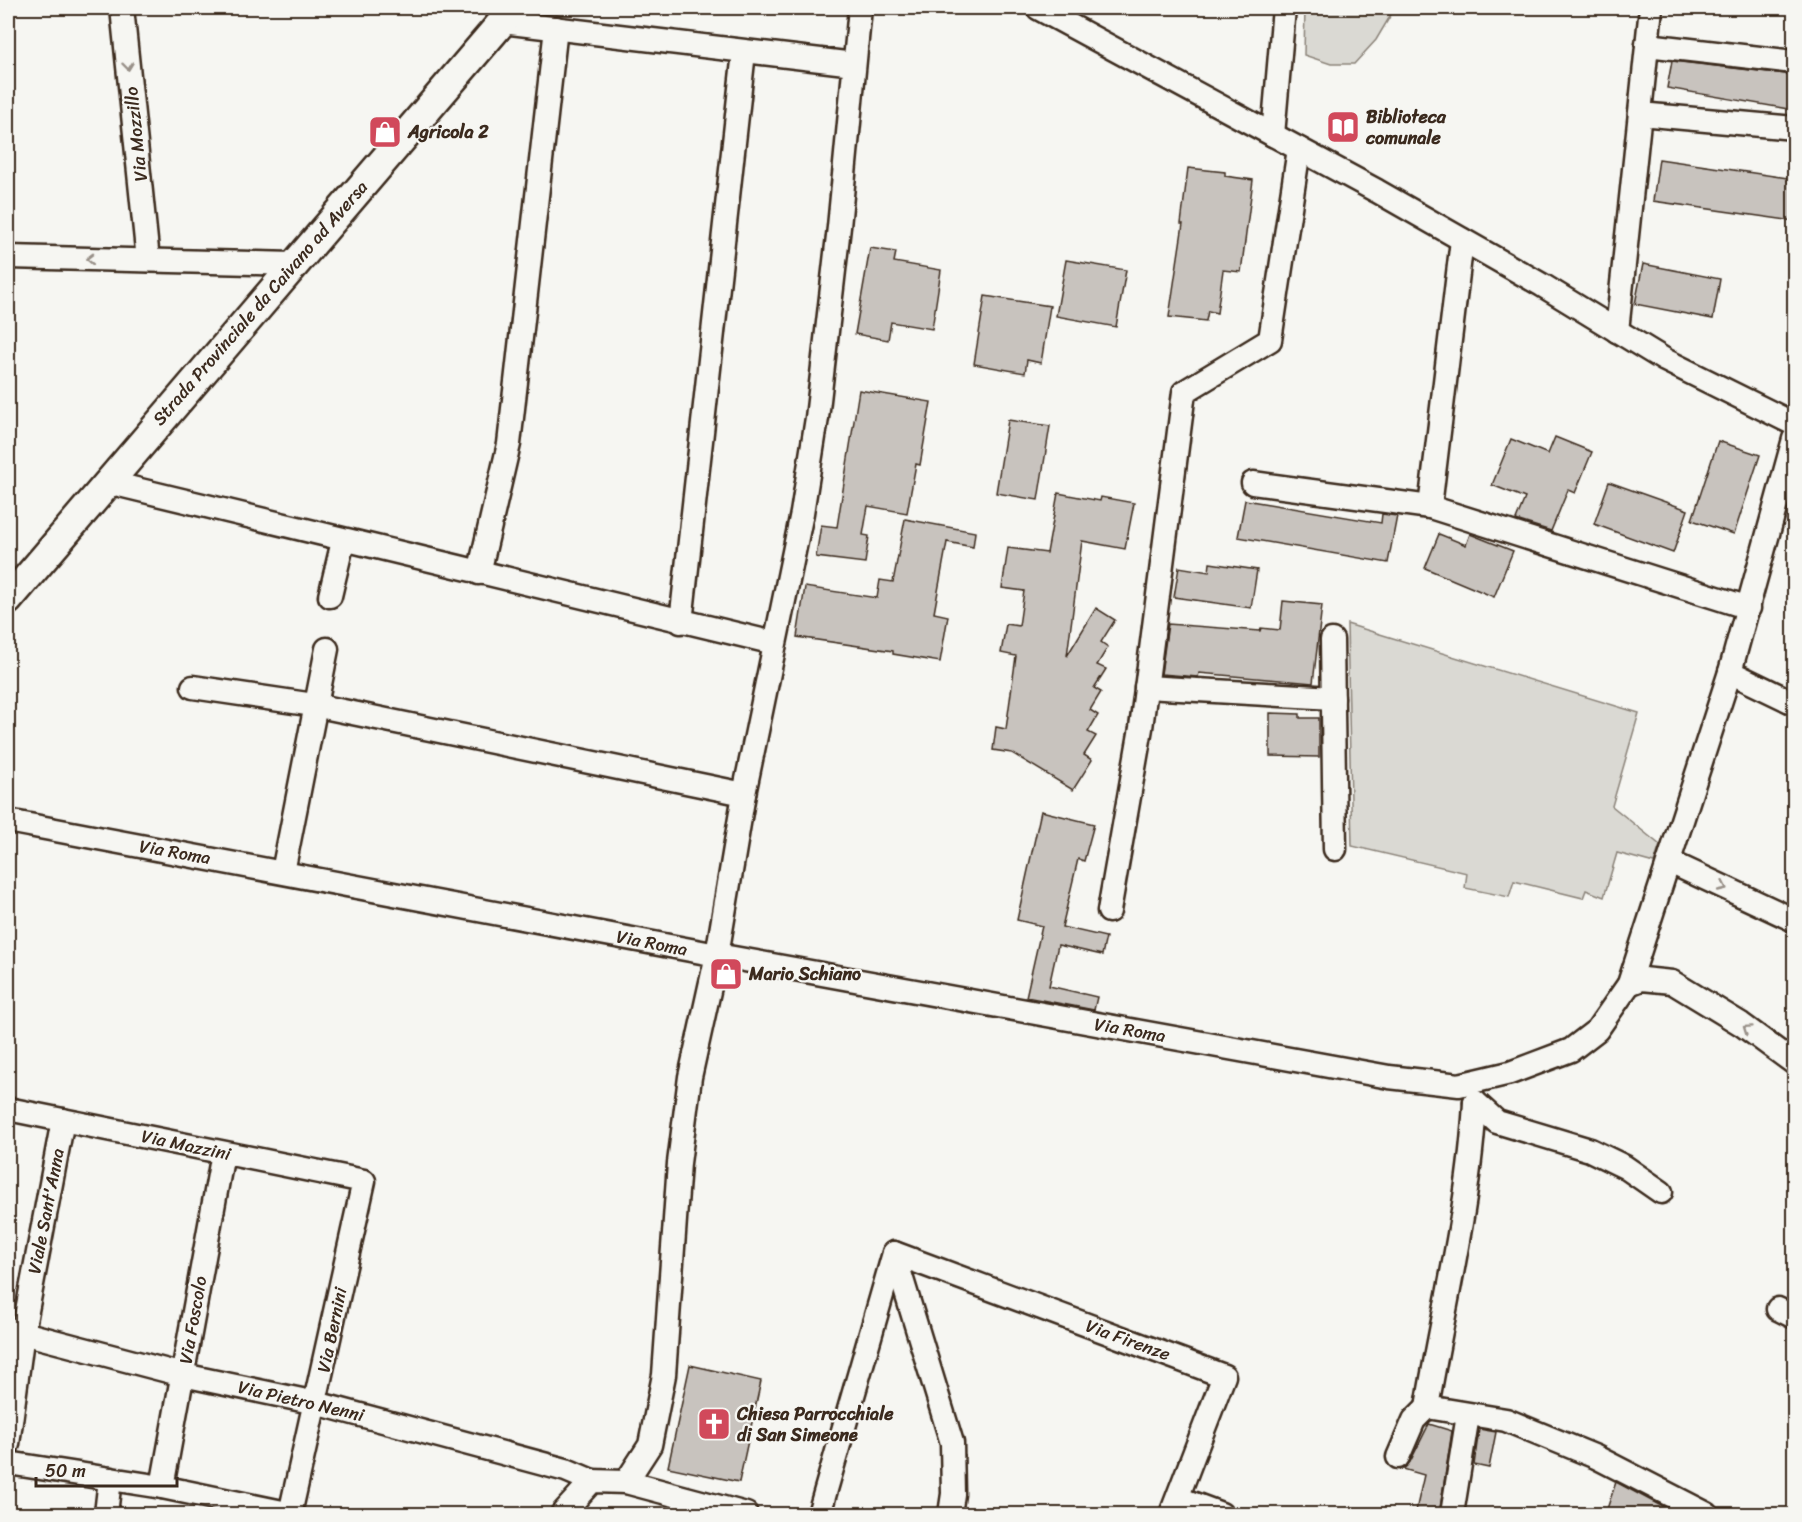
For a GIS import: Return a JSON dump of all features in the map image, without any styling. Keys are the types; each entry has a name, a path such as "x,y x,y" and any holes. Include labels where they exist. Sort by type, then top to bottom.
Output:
{"main road":[{"name":"Strada Provinciale da Caivano ad Aversa","path":"8,600 508,15"}],"street":[{"name":"Via Mozzillo","path":"122,8 148,260"},
{"path":"626,1482 650,1445 664,1375 679,1163 690,1077 717,955 744,794 802,513 817,418 860,8"},
{"path":"1038,8 1462,240 1665,360 1794,424"},
{"path":"1273,135 1284,8"},
{"path":"1617,331 1651,8"},
{"path":"508,15 556,28 854,64"},
{"path":"479,573 509,444 556,28"},
{"path":"1647,45 1794,62"},
{"path":"681,622 744,52"},
{"path":"1640,114 1794,128"},
{"path":"1110,910 1146,687 1184,392 1270,340 1299,149"},
{"path":"1430,507 1462,240"},
{"path":"8,257 294,264"},
{"name":"Via Roma","path":"8,821 717,955 1389,1077 1459,1085 1474,1092 1510,1073 1571,1050 1597,1030 1629,984 1730,672 1790,473 1794,439"},
{"path":"107,482 343,541 774,643"},
{"path":"1253,483 1430,507 1749,608"},
{"path":"330,596 343,541"},
{"path":"1332,640 1335,849"},
{"path":"283,872 314,705 327,649"},
{"path":"1730,672 1794,703"},
{"path":"193,687 314,705 744,794"},
{"path":"1146,687 1333,698"},
{"path":"1670,862 1794,920"},
{"path":"1629,984 1642,979 1672,982 1741,1024 1794,1063"},
{"path":"1474,1092 1497,1122 1590,1150 1625,1167 1661,1192"},
{"path":"1398,1457 1414,1420 1427,1407 1461,1212 1473,1130 1474,1092"},
{"name":"Via Mazzini","path":"8,1109 364,1181"},
{"name":"Viale Sant'Anna","path":"8,1444 15,1330 63,1119"},
{"name":"Via Foscolo","path":"162,1487 223,1153"},
{"name":"Via Bernini","path":"291,1514 364,1181"},
{"path":"819,1515 894,1252"},
{"path":"894,1252 952,1443 953,1494 950,1515"},
{"name":"Via Firenze","path":"894,1252 1224,1376 1174,1506"},
{"name":"Via Pietro Nenni","path":"15,1330 183,1375 316,1403 566,1470 592,1481"},
{"path":"1427,1407 1506,1420 1596,1456 1707,1515"},
{"path":"1452,1515 1468,1415"},
{"path":"8,1463 162,1487 291,1514"},
{"path":"106,1515 110,1479"},
{"path":"562,1515 592,1481 626,1482 746,1515"},
{"path":"1174,1506 1221,1515"}],"shaded area":[{"path":"1305,8 1395,8 1376,40 1354,64 1331,64 1304,55"},
{"path":"1347,624 1639,713 1612,806 1660,845 1654,863 1617,853 1604,897 1586,890 1583,898 1514,881 1509,897 1465,888 1467,873 1352,846"}],"building":[{"path":"1672,61 1794,75 1794,110 1667,88"},
{"path":"1659,159 1794,179 1794,221 1653,201"},
{"path":"1188,168 1225,172 1225,176 1253,180 1241,272 1223,270 1217,313 1208,311 1206,321 1169,317 1183,224 1181,224"},
{"path":"870,248 896,252 894,262 941,270 932,329 891,322 888,340 855,334"},
{"path":"1066,260 1126,270 1116,327 1056,316"},
{"path":"1643,264 1720,279 1713,319 1635,304"},
{"path":"985,296 1050,306 1041,363 1027,360 1025,373 974,364"},
{"path":"859,390 931,402 920,465 916,464 907,513 868,506 863,535 869,536 865,563 816,557 821,525 837,527"},
{"path":"1008,420 1050,426 1038,500 996,493"},
{"path":"1555,437 1592,452 1575,493 1568,490 1551,531 1516,520 1525,498 1492,485 1511,439 1548,454"},
{"path":"1718,441 1760,455 1734,534 1692,520"},
{"path":"1609,482 1688,510 1673,553 1594,524"},
{"path":"1058,493 1100,501 1101,497 1134,503 1125,549 1082,541 1067,656 1096,608 1115,620 1101,642 1108,647 1097,665 1106,669 1094,688 1101,692 1090,710 1098,715 1088,732 1096,736 1084,755 1092,760 1073,790 1012,753 993,750 996,727 1006,729 1016,656 1001,653 1006,624 1019,626 1024,591 1002,588 1008,548 1047,553"},
{"path":"1245,500 1381,523 1382,514 1397,516 1388,563 1238,537"},
{"path":"905,519 975,532 973,547 947,542 934,613 948,616 940,662 893,654 893,651 797,637 805,587 877,598 880,580 893,582"},
{"path":"1439,534 1466,545 1470,534 1513,551 1494,597 1425,568"},
{"path":"1210,563 1257,570 1251,608 1174,597 1179,567 1209,572"},
{"path":"1283,601 1322,605 1313,683 1199,673 1198,677 1161,674 1168,624 1260,631 1261,628 1280,630"},
{"path":"1270,713 1300,714 1300,718 1319,718 1319,757 1270,756"},
{"path":"1041,811 1094,824 1084,861 1078,859 1062,927 1106,937 1102,955 1058,945 1049,986 1097,997 1094,1010 1026,997 1042,926 1017,920"},
{"name":"Chiesa Parrocchiale di San Simeone","path":"690,1365 761,1381 739,1482 668,1467"},
{"path":"1429,1424 1452,1431 1439,1515 1415,1515 1424,1475 1403,1469 1410,1462"},
{"path":"1479,1429 1496,1432 1489,1468 1474,1465"},
{"path":"1616,1482 1678,1515 1605,1515"}],"place":[{"name":"Biblioteca comunale","path":"1343,127"},
{"name":"Agricola 2","path":"385,132"},
{"name":"Mario Schiano","path":"726,974"},
{"name":"Chiesa Parrocchiale di San Simeone","path":"714,1424"}]}
